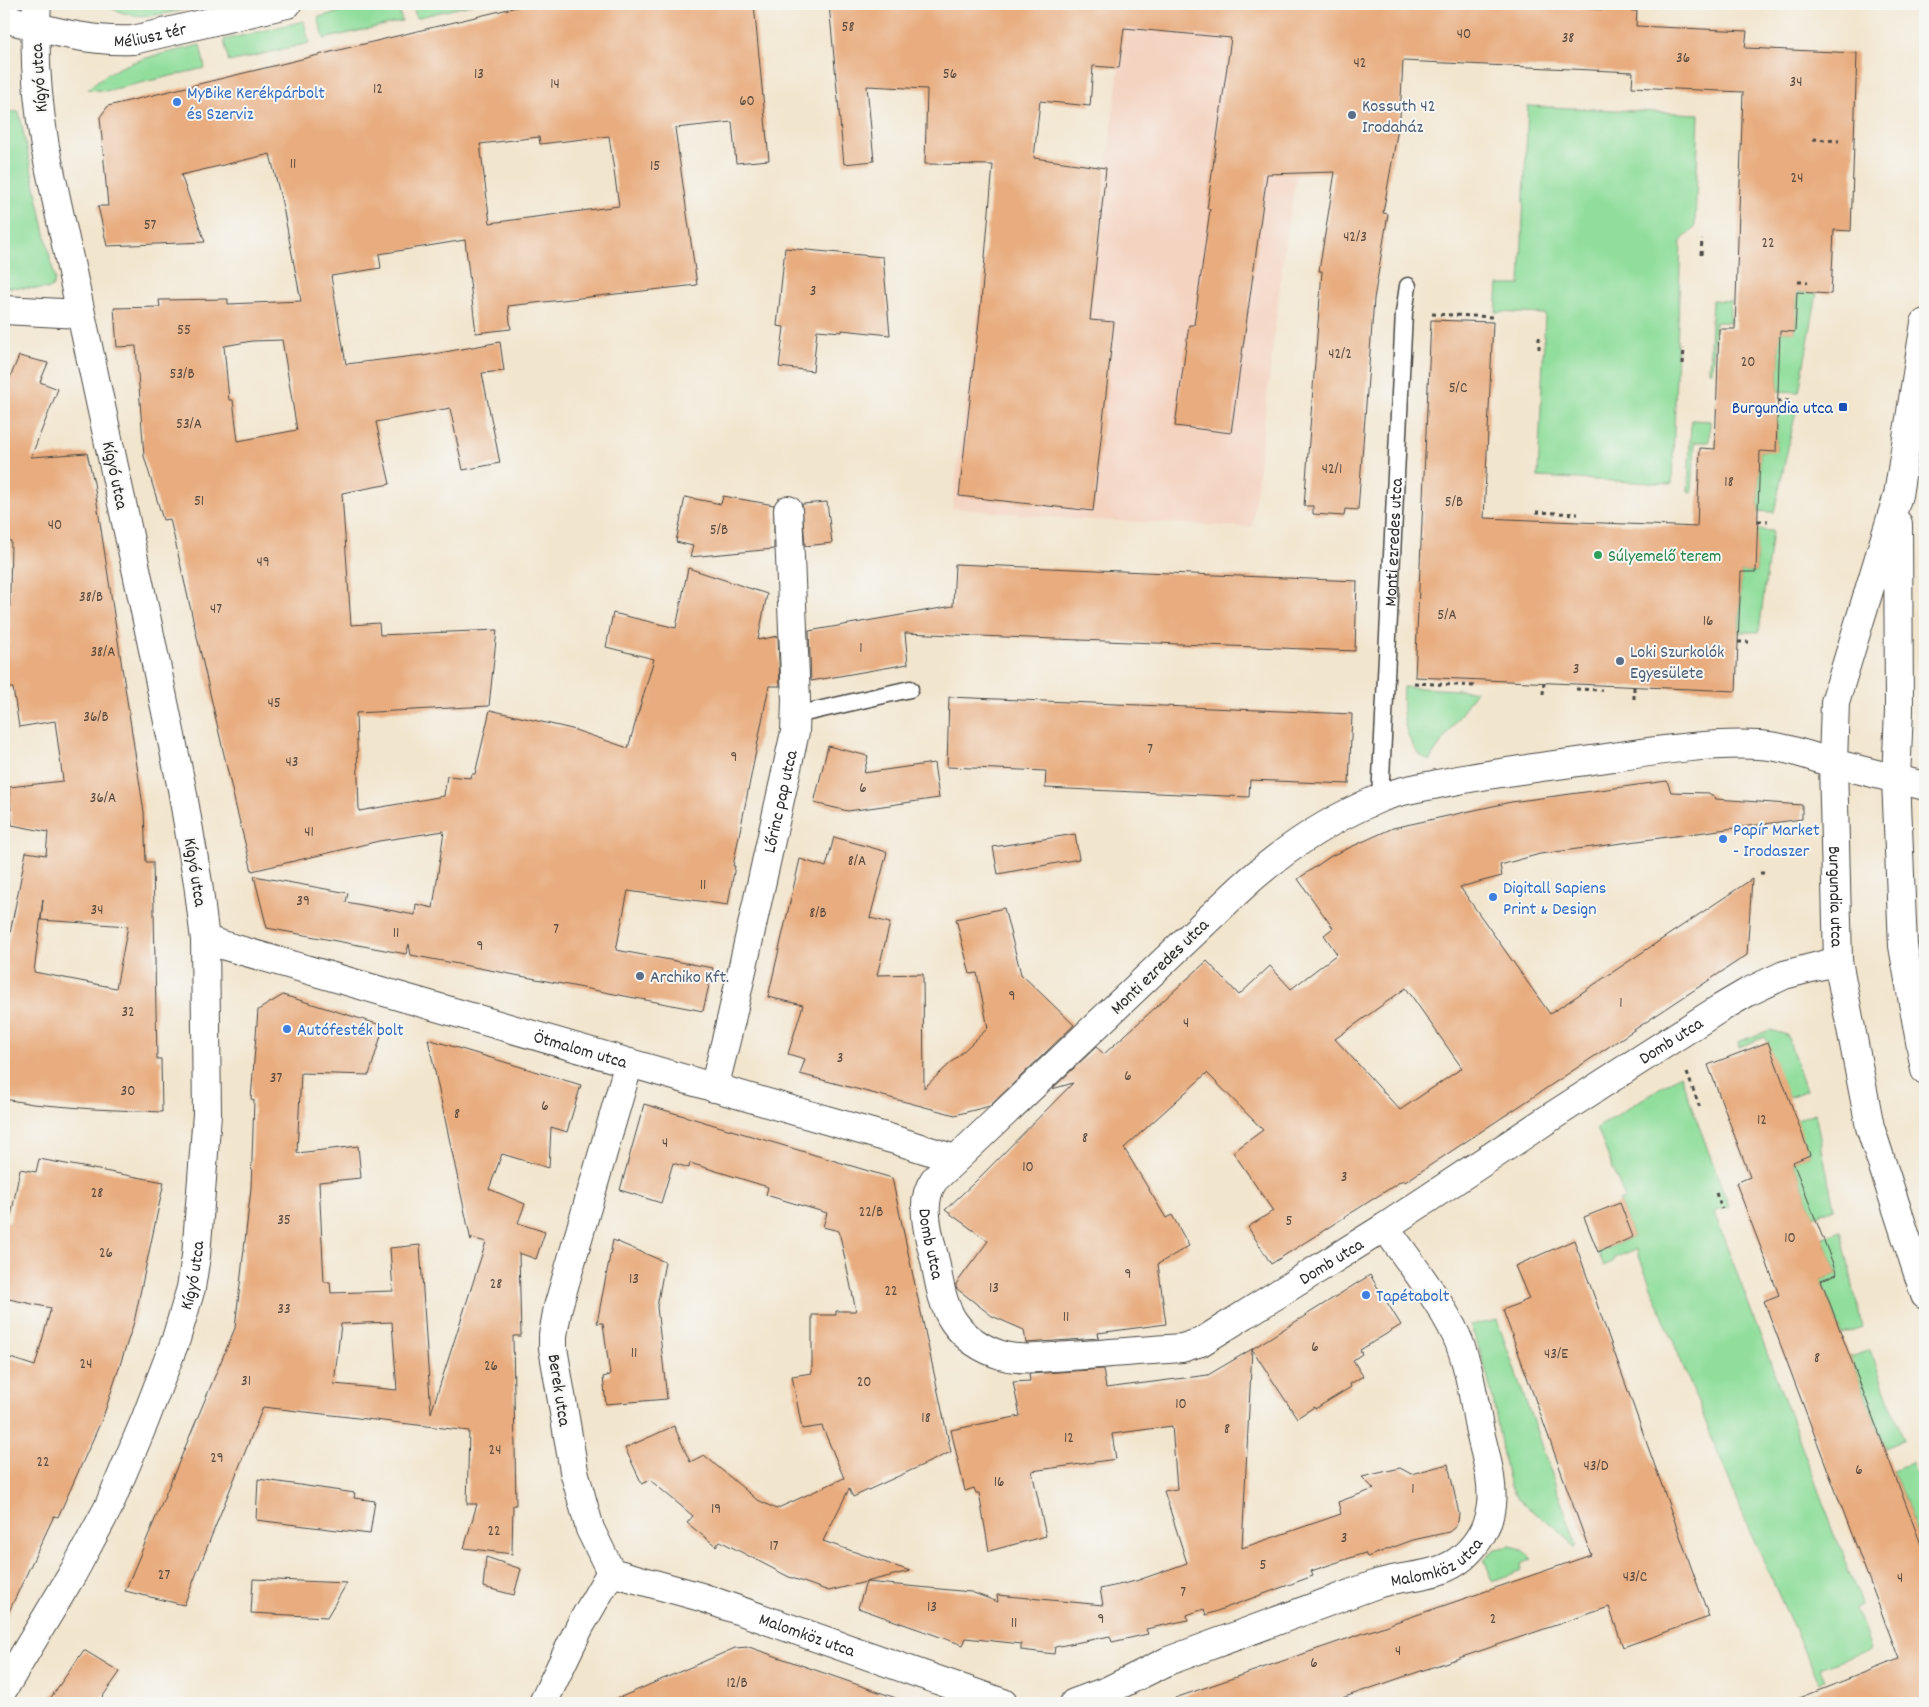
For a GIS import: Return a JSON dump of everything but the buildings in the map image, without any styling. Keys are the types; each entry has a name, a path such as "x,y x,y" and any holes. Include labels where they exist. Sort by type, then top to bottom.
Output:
{"street":[{"name":"Méliusz tér","path":"4,18 36,16 74,37 96,40 133,40 286,4"},
{"name":"Kígyó utca","path":"4,1688 73,1573 108,1508 145,1420 184,1315 196,1256 207,1123 208,1056 205,940 198,883 182,789 45,147 36,82 36,16"},
{"path":"4,310 80,314"},
{"name":"Burgundia utca","path":"1925,330 1898,495 1835,702 1833,763 1838,961 1870,1127 1925,1295"},
{"name":"Burgundia utca","path":"1898,495 1899,710 1896,780 1903,946 1925,1070"},
{"name":"Lőrinc pap utca","path":"714,1088 790,758 796,715 788,510"},
{"name":"Monti ezredes utca","path":"956,1159 1262,868 1309,834 1335,819 1380,798 1471,777 1696,747 1760,745 1925,786"},
{"name":"Ötmalom utca","path":"205,940 956,1159"},
{"name":"Domb utca","path":"956,1159 934,1180 928,1189 926,1201 929,1237 944,1300 953,1321 969,1339 992,1352 1006,1356 1036,1358 1182,1348 1201,1342 1386,1227 1554,1115 1719,1009 1748,992 1784,975 1838,961"},
{"name":"Berek utca","path":"611,1572 590,1528 579,1492 555,1370 553,1335 558,1307 629,1063"},
{"name":"Malomköz utca","path":"1074,1703 1110,1690 1162,1664 1374,1585 1395,1578 1420,1575 1443,1569 1462,1558 1480,1537 1490,1514 1491,1489 1462,1349 1451,1326 1386,1227"},
{"path":"543,1703 580,1626 611,1572"},
{"name":"Malomköz utca","path":"611,1572 701,1597 1003,1703"}],"lane":[{"name":"Monti ezredes utca","path":"1380,798 1404,313 1408,286"},
{"path":"796,715 910,689"}],"path":[{"path":"1813,140 1839,141"},
{"path":"1701,255 1702,239"},
{"path":"1798,282 1808,282"},
{"path":"1432,314 1494,317"},
{"path":"1539,337 1539,349"},
{"path":"1683,364 1684,348"},
{"path":"1778,401 1789,401"},
{"path":"1536,512 1578,514"},
{"path":"1758,520 1768,521"},
{"path":"1738,642 1749,642"},
{"path":"1543,694 1544,682"},
{"path":"1414,683 1476,686"},
{"path":"1634,686 1634,699"},
{"path":"1576,689 1602,690"},
{"path":"1760,873 1767,873"},
{"path":"1687,1073 1700,1108"},
{"path":"1716,1192 1722,1209"}],"shaded area":[{"path":"1126,4 1324,4 1321,47 1286,233 1252,527 1071,519 952,508 979,303 1090,316"}],"green space":[{"path":"104,4 207,4 167,13 142,16 117,11"},
{"path":"373,4 397,4 402,21 324,39 318,17"},
{"path":"413,4 474,4 416,18"},
{"path":"304,21 309,43 229,62 224,40"},
{"path":"200,45 205,68 106,91 88,89 100,79 126,65"},
{"path":"1528,106 1699,114 1695,226 1681,241 1672,484 1538,477 1545,314 1496,312 1498,285 1520,285"},
{"path":"4,111 19,112 55,280 50,289 4,287"},
{"path":"1797,292 1817,293 1799,392 1778,391 1780,331 1795,332"},
{"path":"1712,300 1730,301 1730,322 1715,322 1712,371 1709,371"},
{"path":"1777,410 1796,411 1774,512 1758,511 1760,451 1776,451"},
{"path":"1691,420 1710,421 1709,442 1695,442 1692,492 1688,491"},
{"path":"1757,530 1772,531 1759,632 1739,632 1741,572 1756,572"},
{"path":"1403,687 1476,691 1429,761 1414,747 1409,738 1404,718"},
{"path":"1770,1030 1787,1035 1806,1091 1788,1097 1765,1037 1739,1047 1738,1042"},
{"path":"1680,1075 1729,1207 1714,1212 1861,1604 1855,1607 1870,1649 1820,1668 1825,1681 1819,1683 1750,1532 1636,1249 1614,1258 1614,1261 1604,1266 1598,1252 1633,1237 1619,1201 1625,1199 1597,1128"},
{"path":"1815,1113 1834,1208 1814,1216 1793,1162 1810,1155 1796,1120"},
{"path":"1841,1231 1862,1327 1842,1335 1821,1280 1837,1274 1823,1238"},
{"path":"1497,1320 1577,1546 1574,1548 1557,1528 1521,1501 1508,1479 1489,1382 1470,1326"},
{"path":"1870,1350 1904,1440 1885,1448 1850,1357"},
{"path":"1912,1463 1925,1498 1925,1554 1893,1470"},
{"path":"1510,1546 1521,1549 1532,1559 1522,1564 1523,1570 1492,1581 1484,1559 1495,1549"}],"place":[{"name":"MyBike Kerékpárbolt és Szerviz","path":"177,102"},
{"name":"Kossuth 42 Irodaház","path":"1352,115"},
{"name":"Burgundia utca","path":"1843,407"},
{"name":"Súlyemelő terem","path":"1598,555"},
{"name":"Loki Szurkolók Egyesülete","path":"1620,661"},
{"name":"Papír Market - Irodaszer","path":"1723,839"},
{"name":"Digitall Sapiens Print & Design","path":"1493,897"},
{"name":"Archiko Kft.","path":"640,976"},
{"name":"Autófesték bolt","path":"287,1029"},
{"name":"Tapétabolt","path":"1366,1295"}]}
